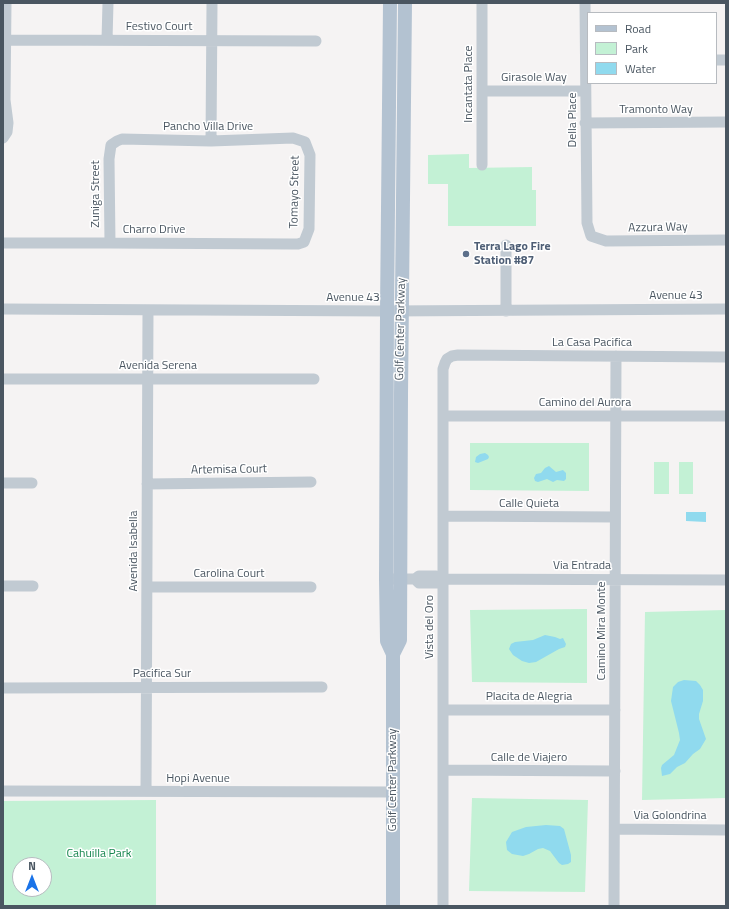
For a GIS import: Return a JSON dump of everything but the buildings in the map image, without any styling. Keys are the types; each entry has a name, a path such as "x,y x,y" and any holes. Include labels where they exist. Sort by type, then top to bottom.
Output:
{"main road":[{"name":"Golf Center Parkway","path":"390,3 386,579 387,641 393,654 393,906"},
{"name":"Golf Center Parkway","path":"393,654 400,640 405,3"}],"street":[{"path":"3,138 7,132 8,122 5,100 4,40 6,3"},
{"path":"107,40 108,3"},
{"path":"211,141 212,3"},
{"name":"Incantata Place","path":"482,3 482,165"},
{"name":"Della Place","path":"585,3 587,223 592,236"},
{"name":"Festivo Court","path":"4,40 316,40"},
{"name":"Girasole Way","path":"482,91 585,91"},
{"name":"Tramonto Way","path":"585,123 726,122"},
{"name":"Pancho Villa Drive","path":"111,145 122,139 211,141 293,138 305,142"},
{"name":"Tomayo Street","path":"304,242 309,228 310,154 305,142"},
{"name":"Zuniga Street","path":"110,243 109,159 111,145"},
{"name":"Azzura Way","path":"592,236 606,241 726,240"},
{"name":"Charro Drive","path":"3,243 292,244 304,242"},
{"path":"506,245 506,310"},
{"name":"Avenue 43","path":"3,309 402,311 726,309"},
{"name":"Avenida Isabella","path":"146,792 148,310"},
{"name":"La Casa Pacifica","path":"458,355 726,357"},
{"name":"Vista del Oro","path":"442,906 444,710 440,579 443,516 443,369 447,359 458,355"},
{"name":"Camino Mira Monte","path":"614,906 616,356"},
{"name":"Avenida Serena","path":"3,379 314,379"},
{"name":"Camino del Aurora","path":"444,416 726,416"},
{"name":"Artemisa Court","path":"147,484 311,482"},
{"path":"3,483 32,483"},
{"name":"Calle Quieta","path":"443,516 616,518"},
{"name":"Via Entrada","path":"386,579 415,579 419,583 436,583 440,579 726,580"},
{"path":"3,586 33,586"},
{"name":"Carolina Court","path":"147,587 310,587"},
{"name":"Pacifica Sur","path":"3,688 322,687"},
{"name":"Placita de Alegria","path":"444,710 615,710"},
{"name":"Calle de Viajero","path":"443,770 615,771"},
{"name":"Hopi Avenue","path":"3,791 393,792"},
{"name":"Via Golondrina","path":"615,829 726,830"}],"green space":[{"path":"469,154 469,168 532,167 532,190 536,190 536,226 448,226 448,184 428,184 428,155"},
{"path":"470,443 589,443 589,491 470,490"},
{"path":"654,462 669,462 669,494 654,494"},
{"path":"679,462 693,462 693,494 679,494"},
{"path":"587,609 587,683 472,682 470,610"},
{"path":"726,610 726,798 642,800 645,612"},
{"path":"472,798 588,800 585,892 469,891"},
{"name":"Cahuilla Park","path":"156,800 156,906 3,906 3,801"}],"water":[{"path":"485,453 489,457 488,459 478,463 475,462 476,457"},
{"path":"549,466 556,472 563,470 566,473 566,479 564,481 557,480 553,482 547,479 538,482 535,481 534,478 536,474 541,473"},
{"path":"686,512 706,512 706,522 686,521"},
{"path":"545,635 560,639 563,638 566,644 565,647 536,662 529,663 522,661 513,655 509,649 511,644 515,642 533,640"},
{"path":"684,680 696,681 703,690 703,701 699,719 706,739 700,749 685,763 677,767 670,774 662,776 662,765 674,755 680,740 671,701 673,687 678,682"},
{"path":"546,825 560,826 564,829 571,855 571,862 568,864 562,865 550,851 543,848 523,856 512,854 507,850 506,842 512,832 526,827"}],"place":[{"name":"Terra Lago Fire Station #87","path":"466,254"}]}
